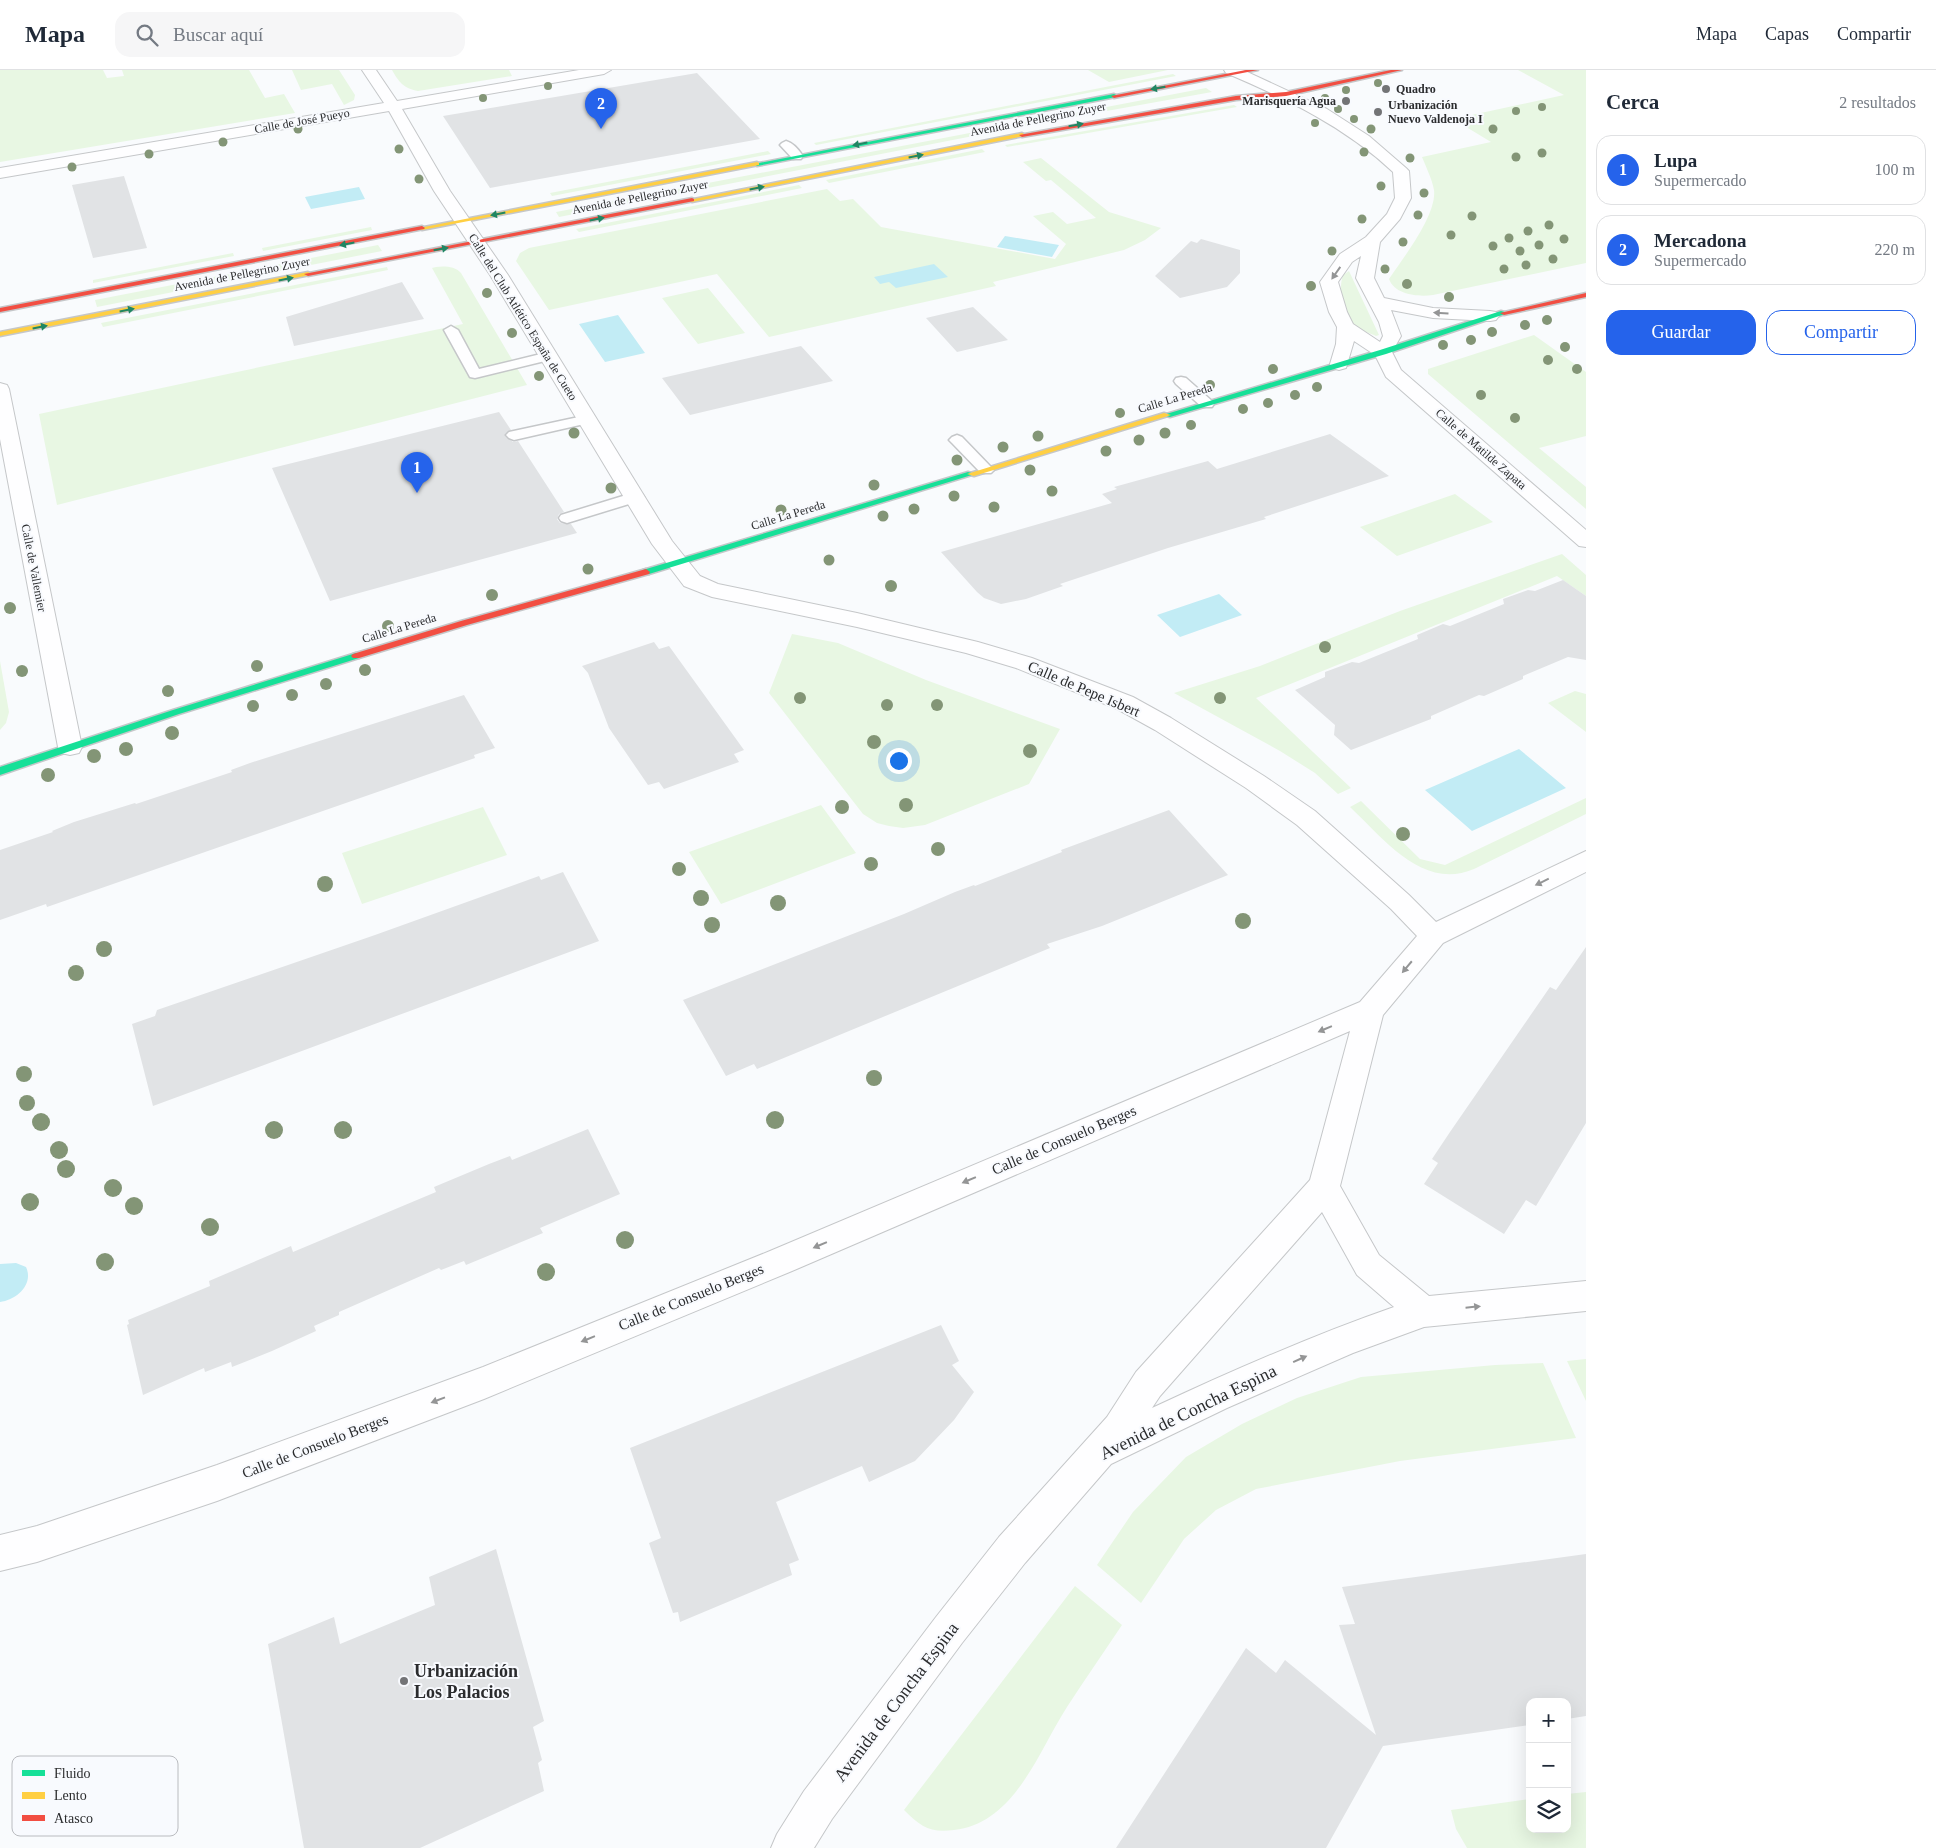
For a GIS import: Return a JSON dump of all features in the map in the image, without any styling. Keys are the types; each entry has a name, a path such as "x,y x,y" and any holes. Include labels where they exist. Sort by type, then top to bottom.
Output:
{"main road":[{"name":"Avenida de Pellegrino Zuyer","path":"0,310 1051,107 1235,72 1256,70"},
{"name":"Avenida de Pellegrino Zuyer","path":"0,334 477,243 1066,127 1236,98 1286,94 1399,70"},
{"name":"Calle La Pereda","path":"0,771 318,667 473,620 677,563 1383,352 1490,316 1586,295"}],"street":[{"name":"Calle del Club Atlético España de Cueto","path":"369,70 461,221 499,275 663,544 677,563"},
{"name":"Calle de José Pueyo","path":"0,172 604,70"},
{"path":"1235,72 1286,94 1362,137 1401,171 1403,198 1394,216 1372,241 1346,258 1329,282 1338,312 1346,327 1383,352 1392,336 1388,322 1365,278 1372,241"},
{"path":"1376,302 1433,313 1490,316"},
{"path":"1339,364 1345,344 1346,327"},
{"name":"Calle de Matilde Zapata","path":"1383,352 1393,373 1586,541"},
{"name":"Calle de Vallemier","path":"0,389 70,747"},
{"name":"Calle de Pepe Isbert","path":"677,563 692,581 712,590 857,620 970,647 1024,663 1125,703 1163,724 1255,782 1306,818 1400,902 1433,936"},
{"name":"Calle de Consuelo Berges","path":"1097,1453 1119,1429 1148,1384 1324,1187 1370,1010 1433,936 1586,861"},
{"name":"Calle de Consuelo Berges","path":"0,1553 37,1544 217,1483 484,1383 790,1257 1370,1010"},
{"path":"1324,1187 1368,1265 1424,1312"},
{"name":"Avenida de Concha Espina","path":"791,1848 818,1805 949,1630 1012,1550 1097,1453 1215,1396 1347,1339 1424,1312 1586,1296"}],"lane":[{"path":"786,146 797,156"},
{"path":"451,330 475,374 549,356"},
{"path":"1181,380 1207,404"},
{"path":"514,435 588,419"},
{"path":"957,440 986,470"},
{"path":"567,518 636,497"}],"green space":[{"path":"0,70 103,70 107,78 124,76 122,70 249,70 265,98 284,94 295,113 0,162"},
{"path":"292,70 339,70 355,95 354,100 344,105 332,84 301,90"},
{"path":"392,70 509,70 512,76 418,91 402,84"},
{"path":"1088,70 1168,70 1109,82"},
{"path":"1518,70 1586,70 1586,263 1433,295 1414,295 1396,289 1389,279 1425,224 1434,200 1433,186 1422,157 1491,142 1453,119 1564,95"},
{"path":"1173,74 1176,76 816,145 814,143"},
{"path":"1206,88 1212,92 1040,123 559,217 556,212"},
{"path":"1234,105 1237,107 1007,147 1005,145"},
{"path":"982,149 985,152 829,183 826,180"},
{"path":"768,151 771,154 552,196 550,193"},
{"path":"1041,158 1109,212 1161,228 1145,240 1124,250 993,282 996,286 769,337 717,274 549,310 516,261 520,253 529,248 827,189 840,201 853,199 881,227 1055,259 1066,244 1033,216 1053,212 1067,224 1096,218 1051,180 1046,181 1023,162"},
{"path":"799,185 802,188 579,232 576,229"},
{"path":"371,227 372,230 263,251 262,248"},
{"path":"378,245 382,251 97,307 95,300"},
{"path":"233,253 234,256 93,283 93,280"},
{"path":"387,267 388,270 103,327 101,323"},
{"path":"432,268 453,268 461,273 527,385 57,505 39,414 463,324"},
{"path":"1349,271 1379,335 1376,336 1356,327 1347,315 1342,302 1341,288 1343,275"},
{"path":"708,288 745,333 698,344 662,298"},
{"path":"1534,335 1586,372 1586,436 1539,448 1586,487 1586,509 1428,374 1428,369"},
{"path":"1455,494 1493,522 1397,556 1360,527"},
{"path":"1562,554 1586,575 1586,596 1557,576 1256,698 1351,788 1338,794 1315,773 1280,751 1174,693 1260,666 1400,611"},
{"path":"792,634 838,643 926,680 1060,729 1029,784 925,825 903,828 877,823 863,814 769,693"},
{"path":"0,661 9,712 6,723 0,730"},
{"path":"1575,691 1586,694 1586,732 1548,703"},
{"path":"1586,798 1586,814 1474,869 1455,874 1438,873 1421,867 1406,858 1350,807 1361,801 1420,859 1445,865"},
{"path":"821,805 856,853 721,904 689,852"},
{"path":"483,807 507,855 362,904 342,853"},
{"path":"1586,1359 1586,1401 1567,1361"},
{"path":"1543,1363 1576,1438 1400,1461 1256,1489 1216,1510 1184,1539 1141,1603 1097,1565 1133,1512 1186,1457 1242,1424 1297,1398 1361,1377 1495,1365"},
{"path":"1075,1586 1122,1625 1067,1707 1035,1764 1009,1800 993,1814 975,1825 954,1830 938,1831 921,1825 904,1810"},
{"path":"1586,1792 1586,1848 1467,1848 1456,1829 1451,1810 1526,1800 1526,1833 1571,1833 1571,1794"}],"water":[{"path":"359,187 365,199 311,209 305,197"},
{"path":"1005,236 1059,245 1052,257 997,247"},
{"path":"934,264 948,277 896,288 889,282 880,284 874,277"},
{"path":"618,315 645,353 605,362 579,324"},
{"path":"1219,594 1242,615 1180,637 1157,615"},
{"path":"1519,749 1566,788 1472,831 1425,790"},
{"path":"16,1263 26,1267 28,1279 26,1285 18,1295 0,1302 0,1264"}],"building":[{"path":"697,73 760,139 490,188 443,116"},
{"path":"124,176 147,248 93,258 72,185"},
{"path":"1201,239 1240,250 1240,273 1227,287 1180,298 1155,276 1191,241 1197,243"},
{"path":"402,282 424,319 294,346 286,317"},
{"path":"973,307 1008,340 957,352 926,318"},
{"path":"801,346 833,381 690,415 662,378"},
{"path":"499,412 511,430 505,436 513,442 518,441 564,512 559,514 557,519 560,523 571,524 577,533 330,601 272,468"},
{"path":"1330,434 1389,476 1264,517 1266,519 1168,548 1060,584 1063,586 1026,599 1001,604 984,598 977,592 941,552 1112,503 1102,494 1117,489 1114,487 1208,461 1217,469"},
{"path":"1563,580 1586,596 1586,660 1568,657 1523,676 1523,679 1484,696 1479,695 1431,716 1431,719 1351,750 1334,735 1335,725 1295,690 1325,677 1325,672 1352,662 1359,663 1418,639 1417,635 1443,624 1450,626 1504,604 1503,599 1528,590 1535,591"},
{"path":"654,642 659,649 669,646 744,750 734,754 739,762 664,789 659,782 648,785 609,728 588,673 582,666"},
{"path":"464,695 495,748 474,755 475,758 47,907 46,904 0,920 0,850 53,832 74,822 136,804 232,772 231,770 250,763"},
{"path":"1169,810 1228,875 1102,926 1047,944 1050,948 757,1069 754,1064 726,1076 683,1000 904,914 955,892 1062,852 1061,850"},
{"path":"563,872 599,941 153,1106 132,1024 155,1016 157,1010 539,876 541,880"},
{"path":"1586,947 1586,1123 1536,1206 1526,1200 1504,1234 1424,1184 1438,1163 1432,1159 1450,1132 1550,987 1556,990"},
{"path":"588,1129 620,1194 540,1228 543,1233 466,1265 464,1261 441,1270 439,1268 339,1312 339,1315 314,1326 316,1331 272,1351 232,1367 231,1362 205,1372 204,1368 143,1395 127,1325 129,1324 128,1320 210,1286 209,1281 291,1246 293,1252 436,1192 434,1187 489,1164 510,1156 512,1160"},
{"path":"941,1325 959,1361 952,1365 974,1392 954,1420 915,1461 869,1482 862,1466 776,1502 799,1560 789,1564 792,1575 680,1622 678,1612 673,1613 649,1543 661,1538 630,1448"},
{"name":"Urbanización Los Palacios","path":"496,1549 544,1721 533,1727 542,1760 538,1763 544,1791 420,1848 304,1848 268,1644 334,1617 340,1644 435,1605 429,1577"},
{"path":"1586,1554 1586,1716 1571,1718 1571,1698 1526,1698 1526,1726 1383,1746 1326,1848 1116,1848 1246,1648 1276,1673 1285,1660 1376,1735 1339,1625 1355,1624 1342,1587"}],"traffic: fast":[{"path":"757,164 1114,96"},
{"path":"1167,415 1383,352 1504,313"},
{"path":"646,572 971,474"},
{"path":"0,771 176,712 356,656"}],"traffic: slow":[{"path":"692,200 1022,135"},
{"path":"422,228 757,164"},
{"path":"0,334 308,274"},
{"path":"971,474 1167,415"}],"traffic: jam":[{"path":"1114,96 1255,70"},
{"path":"1022,135 1236,98 1286,94 1399,70"},
{"path":"308,274 692,200"},
{"path":"0,310 422,228"},
{"path":"1504,313 1586,295"},
{"path":"356,656 464,623 646,572"}],"place":[{"name":"Quadro","path":"1386,89"},
{"name":"Marisquería Agua","path":"1346,101"},
{"name":"Urbanización Nuevo Valdenoja I","path":"1378,112"},
{"name":"Mercadona","path":"601,129"},
{"name":"Lupa","path":"417,493"},
{"name":"Urbanización Los Palacios","path":"404,1681"}]}
